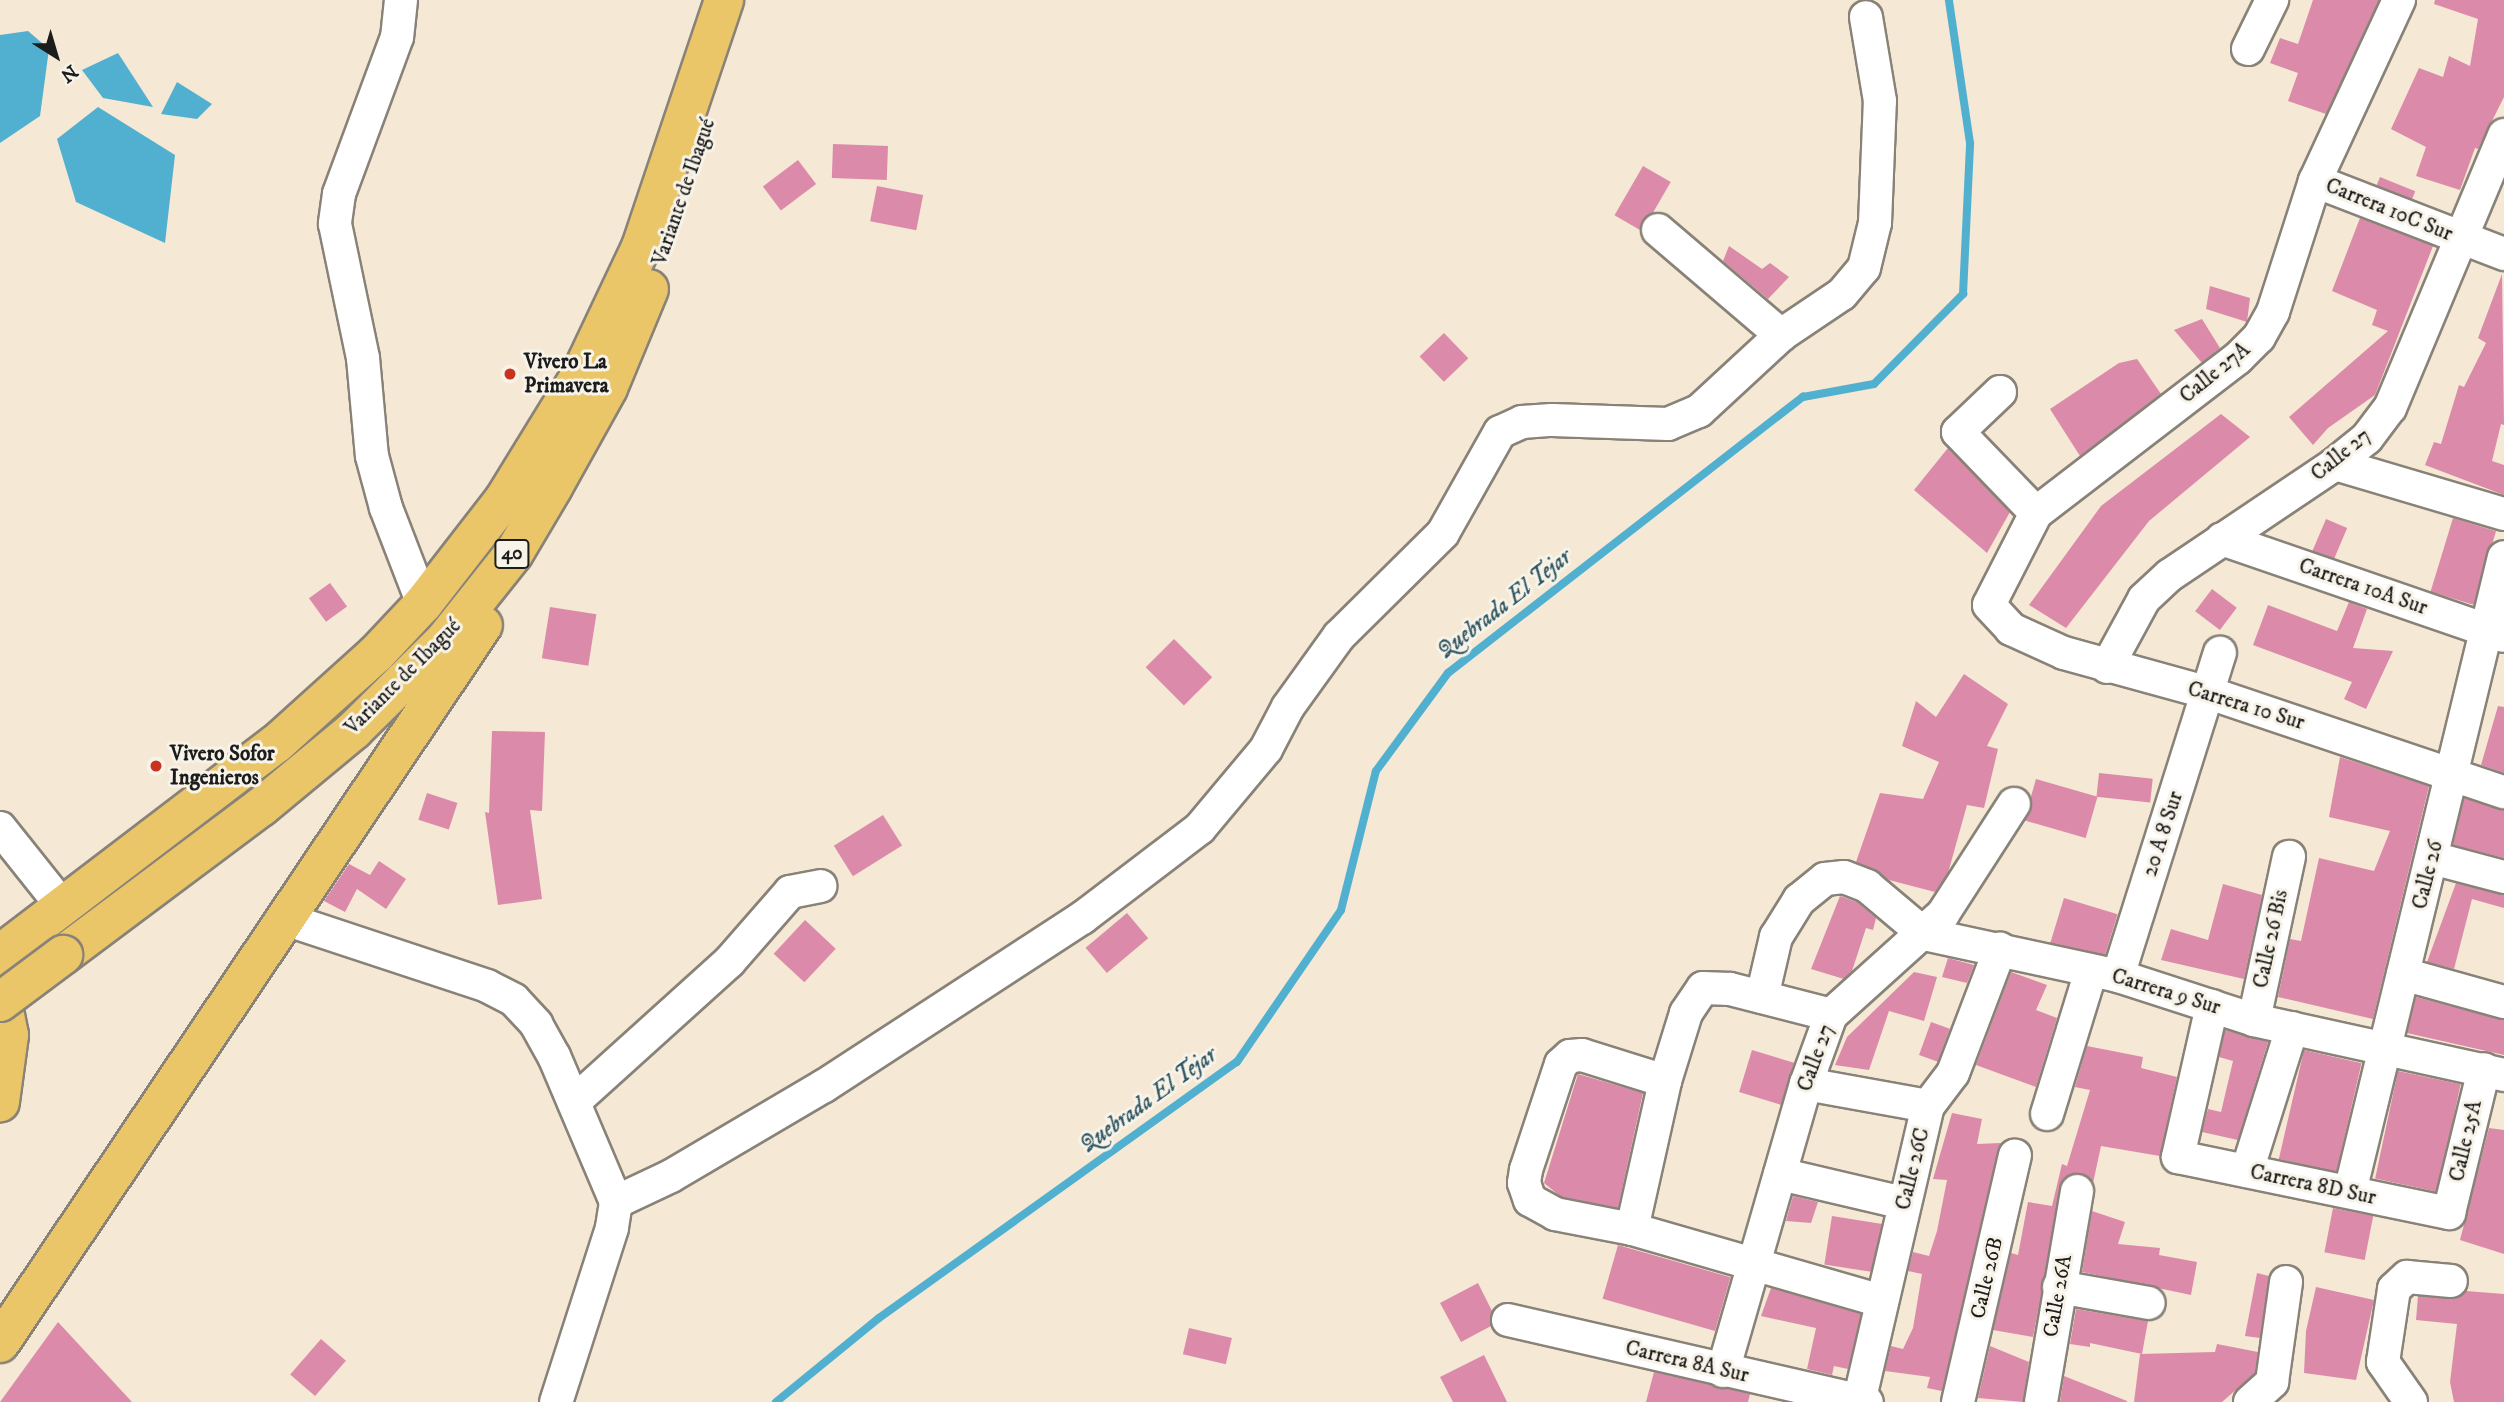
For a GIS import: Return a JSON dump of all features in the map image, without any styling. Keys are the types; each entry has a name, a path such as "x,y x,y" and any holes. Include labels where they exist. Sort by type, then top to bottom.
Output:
{"main road":[{"name":"Variante de Ibagué","path":"0,954 276,744 376,654 423,604 503,501 580,376 641,247 724,0"},
{"name":"Variante de Ibagué","path":"0,1002 261,807 354,730 444,641 514,553 608,388 671,236 749,0"},
{"path":"0,1343 500,600 514,553"},
{"path":"0,989 9,1035 7,1074 0,1102"}],"street":[{"path":"401,0 397,37 339,194 335,224 363,358 372,456 386,508 423,604"},
{"path":"2248,49 2272,0"},
{"name":"Calle 27A","path":"1992,612 1992,593 2036,513 2238,358 2259,337 2273,312 2315,181 2399,0"},
{"path":"616,1202 671,1176 824,1086 1083,918 1200,828 1266,749 1288,707 1339,636 1443,533 1500,432 1522,422 1552,420 1668,424 1699,411 1782,335 1842,294 1864,268 1875,223 1880,101 1866,17"},
{"name":"Calle 27","path":"2107,667 2144,598 2222,539 2335,464 2367,438 2390,408 2504,135"},
{"name":"Carrera 10C Sur","path":"2315,181 2462,240"},
{"path":"1658,230 1782,335"},
{"path":"2462,240 2504,254"},
{"path":"2000,392 1958,432 2036,513"},
{"path":"2335,464 2504,514"},
{"name":"Carrera 10A Sur","path":"2222,539 2494,632"},
{"name":"Calle 26","path":"2350,1192 2432,858 2494,632 2504,558"},
{"name":"Carrera 10 Sur","path":"1992,612 2011,629 2107,667 2209,693 2454,773 2504,792"},
{"path":"2209,693 2220,653"},
{"name":"20 A 8 Sur","path":"2104,974 2209,693"},
{"name":"Calle 27","path":"1723,1371 1806,1084 1832,1016 1924,934 1959,893 2014,804"},
{"path":"0,828 51,916"},
{"name":"Calle 26 Bis","path":"2254,1020 2289,857"},
{"path":"2432,858 2504,877"},
{"name":"Carrera 9 Sur","path":"1762,997 1776,937 1799,900 1825,879 1844,877 1867,886 1924,934 2104,974 2254,1020 2494,1072"},
{"path":"574,1102 729,962 790,892 820,886"},
{"path":"285,919 487,986 514,1000 536,1024 574,1102 616,1202 612,1228 556,1402"},
{"name":"Calle 26C","path":"1862,1401 1882,1301 1928,1106 1953,1073 2000,949"},
{"path":"2047,1114 2104,974"},
{"path":"2403,974 2504,1002"},
{"path":"1632,1229 1665,1081 1686,1013 1703,988 1762,997 1832,1016"},
{"name":"Carrera 8D Sur","path":"2212,1006 2178,1157 2449,1213"},
{"path":"2246,1171 2292,1028"},
{"path":"1665,1081 1582,1055 1570,1056 1553,1078 1526,1170 1524,1184 1530,1200 1541,1209 1632,1229 1882,1301"},
{"name":"Calle 25A","path":"2449,1213 2494,1072"},
{"path":"1806,1084 1928,1106"},
{"name":"Calle 26B","path":"1958,1402 2015,1155"},
{"path":"1780,1174 1904,1203"},
{"name":"Calle 26A","path":"2041,1402 2077,1191"},
{"path":"2411,1402 2383,1362 2394,1289 2407,1277 2451,1281"},
{"path":"2250,1402 2272,1382 2286,1282"},
{"path":"2059,1287 2149,1303"},
{"name":"Carrera 8A Sur","path":"1508,1320 1723,1371 1760,1391 1862,1401"}],"water":[{"path":"28,31 49,49 40,116 0,143 0,35"},
{"path":"118,53 153,107 103,98 82,70"},
{"path":"177,82 212,104 197,119 161,114"},
{"path":"98,107 175,155 165,243 76,202 57,139"}],"building":[{"path":"2313,0 2379,0 2326,114 2288,101 2298,73 2270,63 2280,38 2298,44"},
{"path":"2435,0 2504,0 2504,97 2478,149 2475,148 2460,190 2416,176 2426,147 2391,129 2419,68 2443,77 2449,56 2470,66 2478,19 2434,4"},
{"path":"833,144 888,146 887,180 832,178"},
{"path":"798,160 816,184 781,210 763,186"},
{"path":"1643,166 1671,182 1642,231 1614,215"},
{"path":"2380,177 2415,191 2412,200 2377,185"},
{"path":"877,186 923,195 916,230 870,221"},
{"path":"2360,218 2433,246 2375,395 2328,428 2313,445 2289,417 2388,331 2372,325 2377,310 2332,291"},
{"path":"1729,246 1762,269 1770,263 1789,277 1768,299 1723,261"},
{"path":"2502,274 2504,425 2501,424 2492,461 2504,465 2504,495 2425,465 2434,442 2441,444 2459,385 2464,387 2486,343 2478,338"},
{"path":"2210,286 2250,298 2247,322 2206,309"},
{"path":"2202,319 2220,348 2202,363 2174,330"},
{"path":"1444,333 1468,358 1444,382 1420,357"},
{"path":"2137,359 2161,394 2080,456 2050,409 2119,363"},
{"path":"2221,414 2250,437 2149,521 2066,628 2029,605 2101,506"},
{"path":"1948,448 2010,512 1987,553 1914,490"},
{"path":"2453,518 2496,531 2474,605 2430,592"},
{"path":"2326,519 2347,528 2333,560 2312,551"},
{"path":"330,583 347,606 326,622 309,598"},
{"path":"2212,589 2237,608 2220,630 2195,611"},
{"path":"2349,602 2367,609 2353,648 2393,651 2366,709 2344,699 2352,682 2253,645 2268,605 2337,631"},
{"path":"550,607 596,614 588,666 542,658"},
{"path":"1174,639 1212,677 1184,705 1146,667"},
{"path":"1964,674 2008,704 1987,746 1998,749 1984,808 1967,805 1948,873 1935,892 1889,880 1856,862 1880,793 1923,799 1939,762 1902,746 1916,701 1936,717"},
{"path":"2498,706 2504,707 2504,773 2481,765"},
{"path":"492,731 545,732 542,811 530,810 542,899 498,905 485,812 489,813"},
{"path":"2340,757 2429,786 2373,1019 2278,997 2290,939 2301,941 2319,858 2374,871 2390,831 2329,817"},
{"path":"2099,773 2153,779 2150,803 2096,797"},
{"path":"2036,779 2098,797 2086,838 2024,820"},
{"path":"427,793 457,803 449,830 418,820"},
{"path":"2464,798 2504,810 2504,858 2453,845"},
{"path":"883,815 902,846 853,876 834,846"},
{"path":"379,861 406,879 386,909 357,889 345,912 324,901 349,864 370,875"},
{"path":"2456,883 2504,895 2504,908 2472,899 2454,969 2427,962"},
{"path":"2223,884 2262,895 2244,979 2161,960 2171,929 2208,940"},
{"path":"1840,896 1857,902 1876,918 1873,930 1866,928 1852,971 1844,979 1811,969"},
{"path":"2064,898 2118,914 2104,959 2050,943"},
{"path":"1127,913 1148,938 1107,973 1086,948"},
{"path":"805,920 836,949 804,982 774,954"},
{"path":"1948,958 1974,965 1967,983 1942,977"},
{"path":"1914,972 1937,977 1924,1021 1889,1011 1869,1070 1835,1065 1847,1037"},
{"path":"2011,972 2047,985 2036,1010 2057,1018 2036,1087 1976,1065"},
{"path":"2416,997 2504,1020 2504,1055 2407,1033"},
{"path":"1931,1022 1950,1029 1938,1062 1919,1055"},
{"path":"2225,1030 2268,1042 2238,1140 2202,1132 2208,1109 2221,1112 2233,1061 2219,1057"},
{"path":"2087,1046 2143,1057 2141,1068 2177,1077 2160,1156 2101,1146 2093,1183 2079,1173 2063,1179 2033,1337 1993,1330 2011,1253 2018,1255 2028,1202 2052,1206 2062,1164 2067,1166 2090,1090 2075,1087"},
{"path":"1752,1050 1794,1063 1781,1105 1739,1092"},
{"path":"2304,1050 2361,1063 2336,1172 2279,1159"},
{"path":"2398,1071 2461,1084 2438,1192 2375,1179"},
{"path":"1578,1074 1643,1093 1618,1208 1561,1197 1544,1183"},
{"path":"1952,1113 1982,1119 1977,1144 2001,1143 1942,1391 1927,1388 1930,1377 1885,1371 1891,1346 1903,1349 1913,1328 1922,1274 1908,1271 1913,1252 1929,1256 1937,1231 1947,1180 1933,1179"},
{"path":"2489,1128 2504,1130 2504,1254 2460,1240"},
{"path":"1793,1196 1818,1202 1811,1223 1786,1221"},
{"path":"2333,1208 2373,1216 2365,1260 2324,1252"},
{"path":"2092,1211 2125,1222 2118,1244 2160,1248 2159,1255 2197,1262 2191,1295 2082,1272"},
{"path":"1832,1216 1882,1224 1875,1272 1824,1264"},
{"path":"1618,1245 1730,1277 1715,1331 1603,1299"},
{"path":"2257,1273 2269,1276 2260,1338 2245,1336"},
{"path":"1478,1283 1492,1311 1491,1326 1461,1342 1440,1303"},
{"path":"2316,1287 2374,1300 2356,1380 2304,1373 2306,1331"},
{"path":"1771,1288 1861,1314 1848,1369 1834,1366 1832,1375 1807,1369 1816,1328 1761,1316"},
{"path":"2466,1291 2504,1294 2504,1402 2454,1402 2450,1382 2457,1324 2416,1320 2418,1296 2450,1299"},
{"path":"2076,1309 2148,1321 2142,1354 2090,1343 2090,1347 2070,1344"},
{"path":"58,1322 132,1402 0,1402"},
{"path":"1189,1328 1232,1338 1226,1364 1183,1354"},
{"path":"321,1339 346,1361 315,1396 290,1374"},
{"path":"2217,1344 2258,1352 2255,1373 2222,1402 2134,1402 2140,1354 2215,1352"},
{"path":"1990,1346 2029,1362 2023,1402 1978,1398"},
{"path":"1484,1355 1507,1402 1453,1402 1440,1377"},
{"path":"1654,1372 1750,1394 1748,1402 1646,1402"},
{"path":"2064,1376 2127,1401 2127,1402 2060,1402"}],"waterway":[{"name":"Quebrada El Tejar","path":"776,1402 879,1318 1237,1062 1341,910 1376,771 1448,673 1803,397 1874,384 1963,294 1970,143 1949,0"}],"place":[{"name":"Vivero La Primavera","path":"510,374"},
{"name":"Vivero Sofor Ingenieros","path":"156,766"}]}
